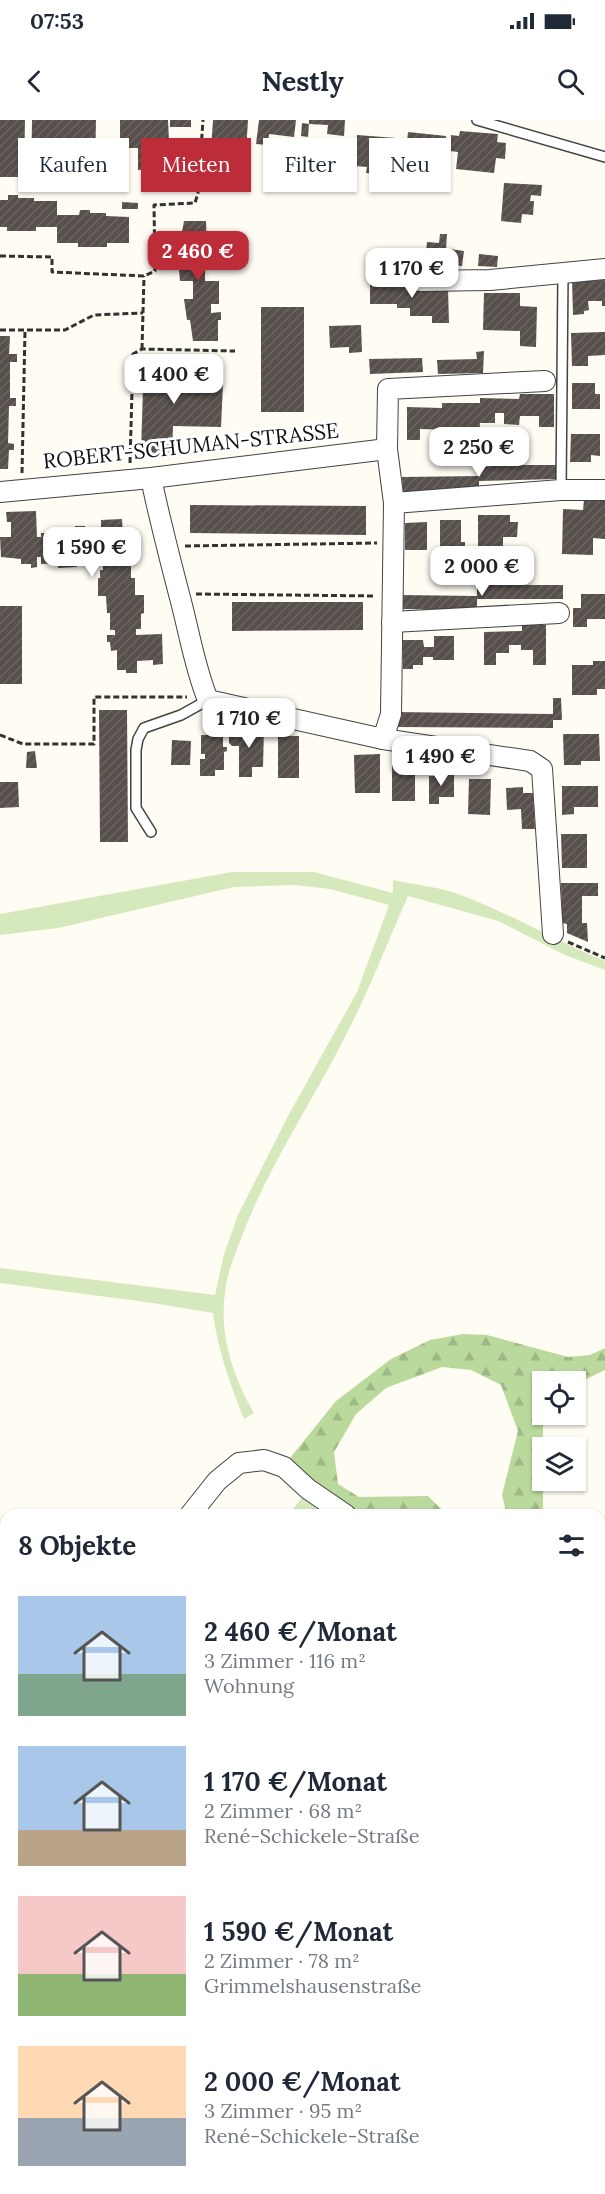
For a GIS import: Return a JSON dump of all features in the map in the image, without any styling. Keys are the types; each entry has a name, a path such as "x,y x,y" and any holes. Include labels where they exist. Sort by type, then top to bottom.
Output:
{"street":[{"path":"420,280 490,280 605,269"},
{"path":"383,739 391,714 393,622 394,503 387,449 388,389 545,381"},
{"name":"ROBERT-SCHUMAN-STRASSE","path":"0,492 151,478 387,449"},
{"path":"151,478 165,546 199,677 208,700 383,739 530,762 543,769 553,934"},
{"path":"394,503 561,490 605,490"},
{"path":"393,622 559,613"},
{"path":"195,1509 217,1481 238,1463 264,1460 284,1467 308,1489 337,1509"}],"lane":[{"path":"477,120 605,157"},
{"path":"561,490 563,274"},
{"path":"151,832 136,808 138,739 144,728 181,715 208,700"}],"path":[{"path":"0,256 52,257 52,272 144,276 155,271 154,205 195,203 198,193 203,120"},
{"path":"142,349 144,276"},
{"path":"0,330 65,330 94,315 143,313"},
{"path":"22,489 25,330"},
{"path":"130,479 133,354 142,349 235,351"},
{"path":"165,546 393,543"},
{"path":"179,594 393,596"},
{"path":"0,735 22,744 93,744 94,697 189,697 208,700"},
{"path":"553,934 605,958"}],"green space":[{"path":"232,872 314,872 393,893 393,880 445,890 498,911 605,961 605,970 565,955 498,921 408,896 351,1025 255,1204 230,1268 225,1292 224,1324 234,1370 254,1413 244,1419 225,1367 213,1313 0,1283 0,1268 215,1295 224,1254 238,1215 288,1116 357,992 389,905 330,889 295,885 234,887 58,928 0,935 0,914"},
{"path":"463,1334 487,1335 568,1357 590,1355 605,1348 605,1370 586,1379 586,1371 532,1371 532,1425 543,1425 543,1437 532,1437 532,1491 543,1491 543,1509 506,1509 502,1495 518,1431 501,1385 471,1370 442,1367 386,1388 356,1414 334,1452 338,1484 359,1497 428,1496 441,1509 347,1509 323,1492 290,1458 336,1401 391,1359 430,1340"},
{"path":"305,1494 326,1509 293,1509"}],"building":[{"path":"0,120 25,120 25,138 18,138 18,177 0,177"},
{"path":"32,120 96,120 96,138 32,138"},
{"path":"120,120 168,120 169,138 141,138 141,170 138,170 138,148 129,148 129,138 120,138"},
{"path":"170,120 191,120 191,127 170,127"},
{"path":"213,120 248,120 247,138 212,138"},
{"path":"259,120 296,120 294,137 269,134 269,138 263,138 263,145 256,144"},
{"path":"309,120 345,120 344,136 327,134 328,125 309,124"},
{"path":"302,123 309,124 308,137 301,136"},
{"path":"460,131 498,134 497,142 506,143 505,159 496,158 494,173 456,169 458,152 451,151 451,135 459,136"},
{"path":"408,132 446,136 446,138 407,138"},
{"path":"357,135 396,138 369,138 369,173 366,173 367,167 357,166"},
{"path":"504,183 542,185 541,196 531,195 530,201 534,201 533,215 522,214 521,223 501,221"},
{"path":"8,195 18,195 18,198 34,198 34,201 57,201 57,215 79,215 80,210 90,210 90,213 106,213 106,216 129,217 129,243 107,243 107,247 78,247 78,243 57,243 57,227 36,227 36,231 7,231 7,227 0,227 0,200 8,200"},
{"path":"122,202 138,203 138,209 122,209"},
{"path":"184,221 206,221 207,244 200,244 200,252 210,252 210,261 207,261 205,265 205,281 219,281 219,304 211,304 211,313 221,312 221,320 218,320 218,341 193,341 190,320 187,320 184,299 193,299 193,281 180,281 178,259 175,259 177,249 172,249 172,242 179,242 179,232 182,232"},
{"path":"440,234 447,234 445,265 425,263 427,242 439,243"},
{"path":"450,249 464,251 462,266 448,265"},
{"path":"479,254 498,256 497,267 478,266"},
{"path":"605,280 605,306 602,306 602,301 588,301 589,310 584,311 584,314 573,315 572,281"},
{"path":"370,281 409,281 409,289 448,289 449,323 432,323 432,316 410,316 410,308 397,308 397,304 370,304"},
{"path":"484,293 520,293 520,306 537,307 536,347 520,346 520,331 483,330"},
{"path":"261,307 304,307 304,412 261,412"},
{"path":"361,325 362,352 349,353 349,347 330,348 329,326"},
{"path":"605,332 605,355 588,356 588,366 572,366 571,333"},
{"path":"0,336 10,336 9,354 17,354 17,362 10,362 10,398 16,398 16,406 9,406 8,443 14,444 14,450 9,450 8,469 0,469"},
{"path":"484,351 483,373 438,374 437,360 477,359 476,352"},
{"path":"144,356 174,356 173,382 223,384 221,427 173,426 172,454 141,452"},
{"path":"422,358 423,372 370,374 369,359"},
{"path":"572,383 595,383 595,394 600,394 600,409 572,409"},
{"path":"520,394 554,394 554,427 539,427 539,416 520,416 519,425 504,424 504,413 495,413 495,423 480,423 479,436 455,436 455,430 420,429 420,440 407,440 407,407 442,408 442,403 480,403 480,398 519,399"},
{"path":"571,434 600,434 600,456 591,455 591,462 570,462"},
{"path":"556,465 557,479 479,481 479,490 403,492 402,477 479,476 478,467"},
{"path":"584,500 605,501 605,539 593,538 593,555 562,554 563,509 583,510"},
{"path":"190,505 366,506 366,535 190,533"},
{"path":"36,511 37,537 41,537 41,533 58,533 58,530 75,529 75,526 85,526 85,531 101,530 101,520 122,519 123,537 128,537 128,556 122,556 122,561 131,561 131,578 135,578 135,595 144,595 141,629 136,629 136,635 162,634 163,664 153,665 153,660 137,661 137,673 117,670 117,650 111,651 110,642 107,642 107,635 115,635 115,630 110,630 110,613 107,613 106,596 98,596 98,578 100,578 100,570 103,570 102,556 76,557 77,567 58,568 58,563 41,564 41,557 37,557 37,567 31,568 31,564 21,564 21,559 1,557 0,537 11,537 11,522 7,522 6,512"},
{"path":"478,515 510,515 510,522 518,522 517,537 503,537 503,557 478,556"},
{"path":"440,520 461,520 461,542 465,542 465,556 440,556"},
{"path":"427,522 427,550 405,550 405,523"},
{"path":"477,585 563,585 563,599 477,599 477,610 400,609 400,595 477,596"},
{"path":"581,594 605,594 605,619 587,619 587,627 573,627 573,608 581,608"},
{"path":"232,602 363,602 363,630 232,631"},
{"path":"0,606 22,606 22,684 0,684"},
{"path":"522,625 546,625 546,665 533,665 533,650 521,650 521,645 509,645 509,653 496,653 496,665 484,665 484,632 522,631"},
{"path":"434,636 454,636 454,660 433,660 433,657 423,657 423,665 413,665 413,669 403,669 403,640 423,640 424,647 434,647"},
{"path":"593,661 605,661 605,689 597,689 597,695 572,695 572,665 593,665"},
{"path":"553,698 561,698 562,720 553,720 553,728 397,727 397,712 553,714"},
{"path":"99,710 127,710 128,842 100,842"},
{"path":"240,728 264,729 263,767 252,767 252,777 239,777 239,746 232,746 229,743 229,731 240,731"},
{"path":"563,734 599,734 600,761 581,761 581,765 564,765"},
{"path":"201,735 223,735 223,747 227,747 227,751 224,752 224,770 215,770 215,776 200,776 200,759 205,759 205,754 201,754"},
{"path":"278,736 299,736 299,778 278,778"},
{"path":"172,740 191,741 190,765 171,765"},
{"path":"35,751 37,768 26,768 27,752"},
{"path":"380,754 380,793 355,793 354,755"},
{"path":"415,762 415,801 392,801 392,763"},
{"path":"448,770 454,770 454,797 439,797 439,804 429,804 429,776 447,776"},
{"path":"469,779 491,779 490,815 468,814"},
{"path":"0,782 18,782 19,807 0,808"},
{"path":"562,786 598,786 598,807 574,807 574,814 562,815"},
{"path":"523,787 523,793 533,793 535,829 522,829 521,809 507,810 506,788"},
{"path":"561,834 587,834 587,868 562,868"},
{"path":"561,883 598,883 598,896 582,896 582,923 587,923 588,942 567,933 567,924 562,923"}]}
